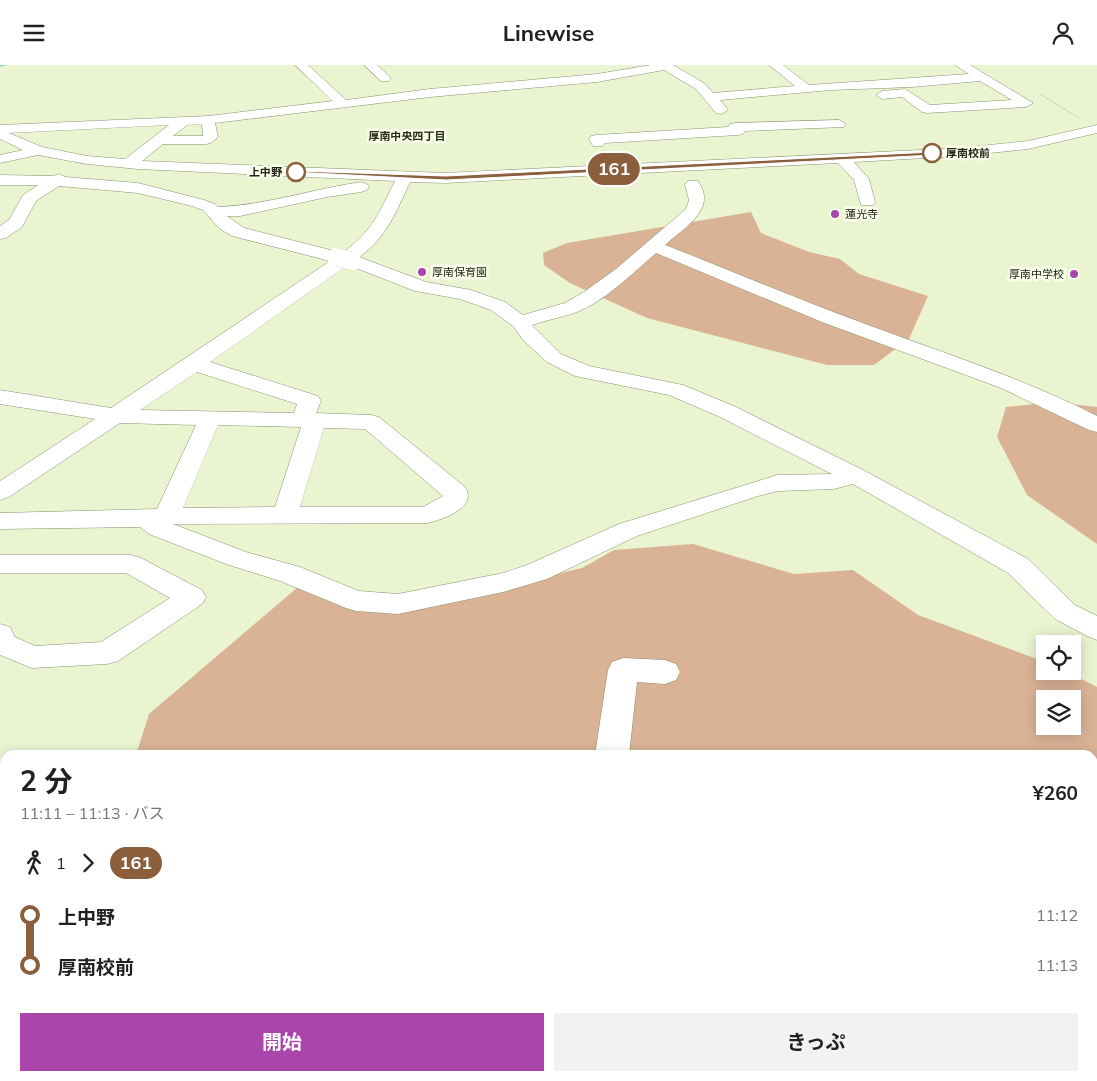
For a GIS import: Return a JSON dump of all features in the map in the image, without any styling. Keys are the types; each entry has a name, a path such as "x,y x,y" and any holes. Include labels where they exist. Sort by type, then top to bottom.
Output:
{"street":[{"path":"300,65 343,104"},
{"path":"370,65 385,78"},
{"path":"0,129 85,123 208,120 383,101 430,93 611,76 665,65 700,86 727,111 742,136 762,162"},
{"path":"775,65 805,88"},
{"path":"880,70 927,109 1026,103 962,65"},
{"path":"927,70 944,81"},
{"path":"838,75 851,84"},
{"path":"831,86 850,96 982,77"},
{"path":"572,80 585,95"},
{"path":"710,97 851,84 903,89 999,88"},
{"path":"790,91 811,103"},
{"path":"128,164 185,120"},
{"path":"160,140 206,140 211,137 208,120"},
{"path":"598,143 596,139 742,136 839,124"},
{"path":"0,134 38,151 87,160 128,164 403,179 992,149 1045,141 1097,129"},
{"path":"1045,141 1073,147 1089,146"},
{"path":"0,159 38,151"},
{"path":"842,158 860,179 867,202"},
{"path":"0,234 16,223 30,198 87,160"},
{"path":"675,184 693,184 729,171 732,169 731,163"},
{"path":"446,178 483,184 628,184"},
{"path":"214,212 240,211 327,192 403,179"},
{"path":"0,492 194,364 367,243 382,224 403,179"},
{"path":"0,180 56,181 138,188 209,207 226,225 238,232 344,259 422,287 482,299 498,306 520,322 530,335 549,353 568,365 597,375 654,385 695,397 856,476 1018,566 1065,612 1097,629"},
{"path":"520,322 572,307 591,296 694,211 697,200 693,184"},
{"path":"653,246 790,303 1012,385 1056,403 1097,425"},
{"path":"194,364 310,401 308,420 285,516"},
{"path":"0,397 116,416 371,422 456,492 456,500 428,515 156,517 0,521"},
{"path":"210,418 156,517 158,528 236,558 290,574 356,601 398,604 504,582 537,572 628,530 749,491 777,483 834,481 856,476"},
{"path":"0,564 132,564 192,597 107,653 32,657 4,643 0,635"},
{"path":"613,750 623,670 665,672"}],"path":[{"path":"1040,95 1081,119"}],"shaded area":[{"path":"751,212 761,233 809,252 840,259 859,274 928,296 909,339 874,365 827,365 647,318 570,283 544,265 543,253 567,243"},
{"path":"1052,402 1097,407 1097,544 1027,495 997,437 1006,407"},
{"path":"693,544 794,574 853,570 918,615 1036,659 1036,680 1081,679 1097,687 1097,750 138,750 149,714 305,581 345,601 535,579 582,568 614,550"}],"waterway":[{"path":"0,66 6,65"}],"bus line":[{"name":"161","path":"296,172 446,178 932,153"}],"place":[{"name":"厚南校前","path":"932,153"},
{"name":"上中野","path":"296,172"},
{"name":"蓮光寺","path":"835,214"},
{"name":"厚南保育園","path":"422,272"},
{"name":"厚南中学校","path":"1074,274"}],"district":[{"name":"厚南中央四丁目","path":"407,136"}]}
